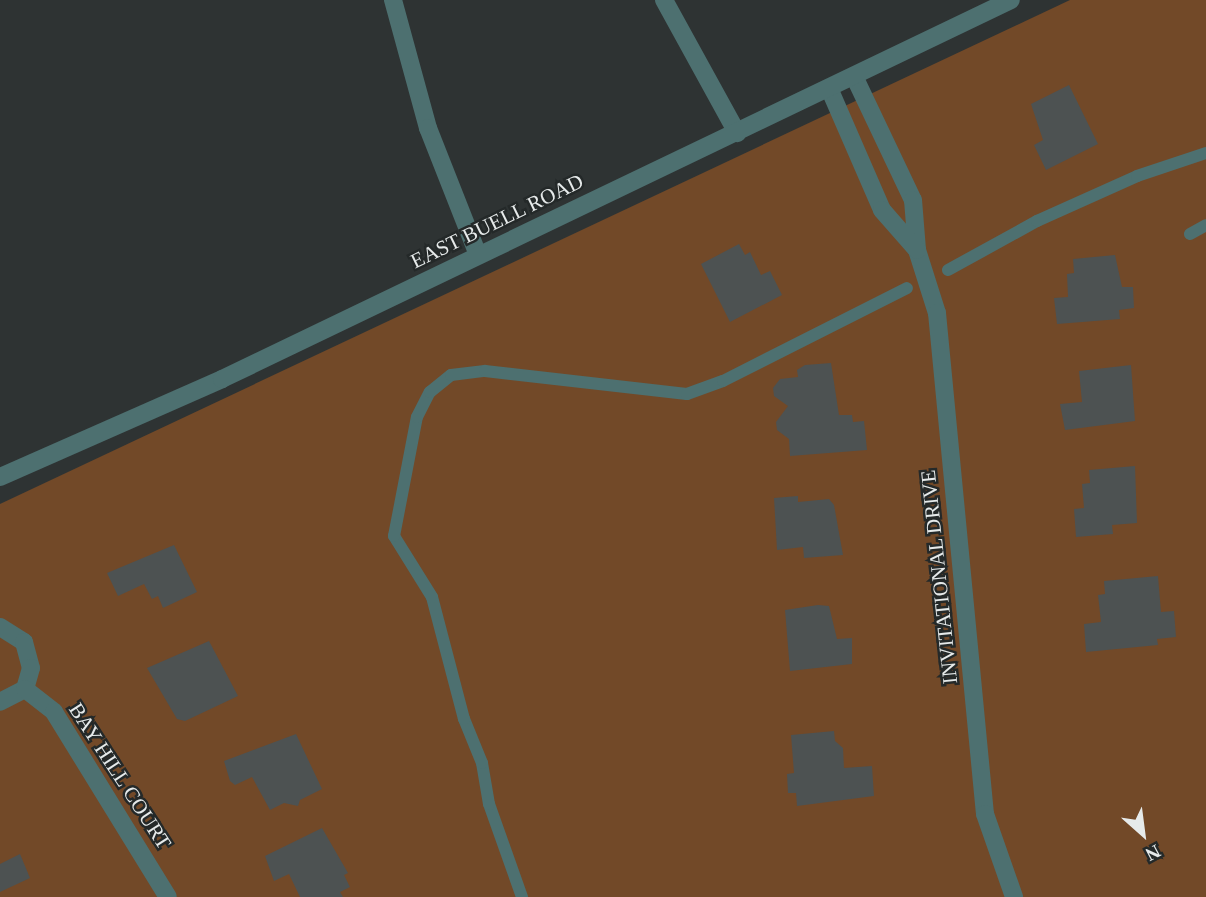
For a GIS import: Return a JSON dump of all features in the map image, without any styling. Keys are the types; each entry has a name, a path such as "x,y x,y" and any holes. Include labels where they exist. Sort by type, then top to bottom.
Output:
{"street":[{"path":"393,0 428,128 478,255"},
{"path":"664,0 737,133"},
{"name":"EAST BUELL ROAD","path":"0,477 222,379 1011,0"},
{"name":"INVITATIONAL DRIVE","path":"854,76 913,200 917,250 937,313 985,814 1014,897"},
{"name":"INVITATIONAL DRIVE","path":"829,88 882,209 917,250"},
{"path":"0,627 15,633 30,654 31,679 25,689 0,702"},
{"name":"BAY HILL COURT","path":"25,689 54,712 168,897"}],"lane":[{"path":"948,270 1037,221 1136,176 1206,153"},
{"path":"1190,234 1206,225"},
{"path":"522,897 489,804 432,597 394,536 417,417 430,392 451,375 485,371 687,394 723,381 907,288"}],"shaded area":[{"path":"1070,0 1206,0 1206,897 0,897 0,504"}],"building":[{"path":"1069,85 1098,144 1046,170 1034,145 1043,140 1031,104"},
{"path":"739,244 745,255 750,252 761,275 770,271 782,295 730,322 701,264"},
{"path":"1115,255 1122,287 1133,287 1134,308 1119,310 1120,319 1057,324 1054,298 1068,297 1067,274 1074,273 1073,259"},
{"path":"831,363 839,415 852,415 853,422 864,421 867,450 790,456 789,439 777,430 776,422 788,406 774,396 773,388 780,379 798,377 797,370 805,365"},
{"path":"1131,365 1135,421 1065,430 1060,404 1082,402 1079,371"},
{"path":"1135,466 1137,523 1112,525 1113,534 1076,537 1074,509 1084,508 1082,484 1090,483 1089,470"},
{"path":"798,496 798,502 829,499 834,505 843,555 804,558 803,547 777,550 774,498"},
{"path":"174,545 197,592 163,608 158,596 152,599 144,584 118,596 107,573"},
{"path":"1158,576 1161,612 1174,611 1176,637 1157,639 1158,645 1086,652 1084,624 1101,622 1098,595 1105,594 1104,581"},
{"path":"829,606 837,639 852,638 852,664 790,671 785,610"},
{"path":"209,641 238,696 185,721 177,719 147,668"},
{"path":"834,731 835,741 843,748 844,768 872,766 874,796 797,806 796,793 788,793 787,774 794,773 791,735"},
{"path":"296,734 322,789 300,800 298,806 284,803 270,810 252,777 235,785 230,781 224,761"},
{"path":"322,828 348,873 344,875 350,887 340,892 343,897 300,897 289,874 274,881 265,856"},
{"path":"20,854 30,878 0,892 0,864"}]}
